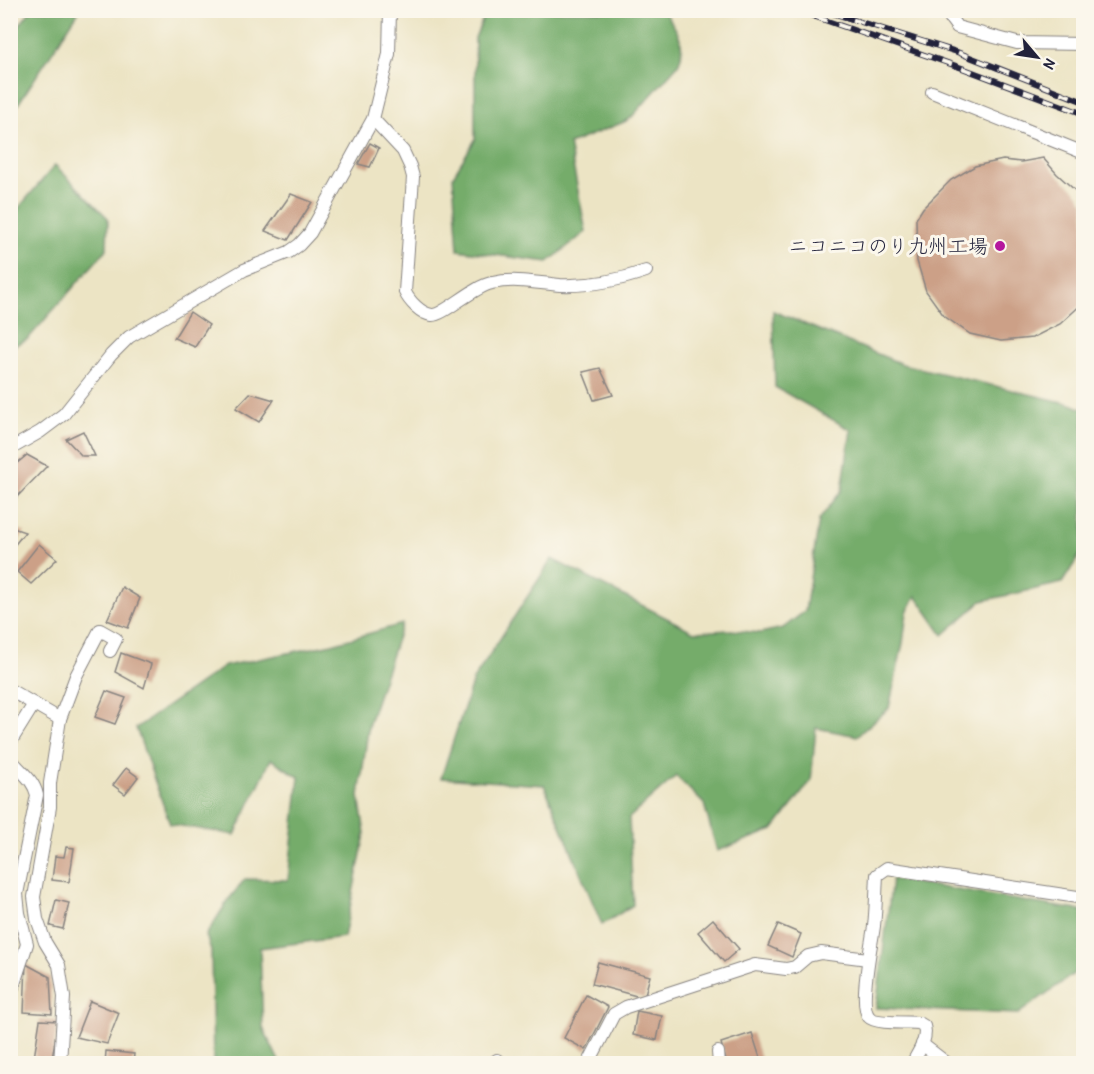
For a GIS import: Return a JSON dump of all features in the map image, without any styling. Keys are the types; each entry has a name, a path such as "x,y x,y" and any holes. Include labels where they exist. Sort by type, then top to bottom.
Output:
{"street":[{"path":"10,449 40,432 64,414 111,355 129,337 244,270 289,252 310,233 373,119 389,54 390,10"},
{"path":"953,10 951,19 957,27 1017,43 1083,44"},
{"path":"932,92 1083,153"},
{"path":"373,119 403,151 410,166 413,177 405,292 408,299 429,315 437,315 471,291 487,284 517,280 563,285 601,282 646,271"},
{"path":"60,1064 64,998 58,965 45,942 37,919 33,897 50,807 50,783 60,719 76,676 100,630 116,639 110,651"},
{"path":"10,690 60,719"},
{"path":"10,748 11,741 34,704"},
{"path":"10,758 34,783 38,795 17,894 27,945 10,996"},
{"path":"912,1064 926,1032 924,1026 919,1023 874,1020 868,1016 865,1007 877,875 887,868 1083,898"},
{"path":"588,1063 614,1014 626,1006 755,964 786,969 795,967 808,956 821,953 868,959"},
{"path":"922,1044 948,1064"},
{"path":"491,1064 497,1059 499,1064"}],"green space":[{"path":"31,10 79,11 11,115 11,36"},
{"path":"486,11 664,11 681,43 682,50 678,65 631,118 569,144 586,232 548,262 458,250 453,176 475,140 475,38"},
{"path":"55,165 108,218 107,249 28,339 11,347 11,221 16,211"},
{"path":"773,311 902,364 1071,404 1083,409 1083,550 1062,583 982,601 943,635 916,596 907,612 889,708 857,736 816,728 811,781 773,830 717,851 704,804 676,776 629,818 633,905 602,925 544,785 441,778 473,680 552,559 694,632 731,630 760,633 783,628 805,611 819,520 842,490 851,430 775,387"},
{"path":"402,624 369,723 359,796 365,834 344,937 260,948 263,1028 280,1063 213,1063 211,950 206,935 245,879 288,880 299,777 271,759 235,835 170,824 136,728 225,666 332,644"},
{"path":"892,879 1083,911 1083,967 1018,1014 876,1008"}],"building":[{"path":"370,143 379,148 370,167 358,164"},
{"name":"ニコニコのり九州工場","path":"1043,158 1078,193 1084,203 1084,302 1060,324 1032,338 1001,341 970,334 944,316 926,291 917,261 916,219 923,208 951,180 975,166 1003,160 1021,162"},
{"path":"291,194 312,202 288,240 265,231"},
{"path":"190,312 209,325 195,347 174,338"},
{"path":"600,368 613,395 594,400 583,372"},
{"path":"250,393 274,400 259,422 236,408"},
{"path":"83,431 95,456 82,456 66,439"},
{"path":"27,455 47,466 17,497 10,490 10,469"},
{"path":"10,527 25,532 12,548 10,547"},
{"path":"39,544 57,559 31,584 17,572"},
{"path":"122,587 140,598 128,628 107,620"},
{"path":"121,653 151,664 144,688 115,672"},
{"path":"106,691 126,698 115,724 95,717"},
{"path":"126,768 138,777 125,794 113,785"},
{"path":"66,847 74,848 69,882 52,880 55,856 64,857"},
{"path":"56,900 69,903 63,929 50,926"},
{"path":"713,919 739,949 724,962 698,932"},
{"path":"778,924 801,934 792,957 768,946"},
{"path":"598,962 650,976 644,998 592,984"},
{"path":"26,964 50,977 52,1014 24,1012"},
{"path":"586,995 608,1007 586,1050 564,1038"},
{"path":"90,1001 119,1013 107,1044 76,1037"},
{"path":"637,1011 662,1016 657,1040 633,1035"},
{"path":"40,1020 58,1021 52,1059 34,1058"},
{"path":"752,1033 762,1064 727,1064 721,1043"},
{"path":"106,1051 134,1054 133,1064 105,1064"}],"railway":[{"path":"796,10 962,68 1084,114"},
{"path":"832,13 957,52 1084,102"}],"place":[{"name":"ニコニコのり九州工場","path":"1000,246"}]}
